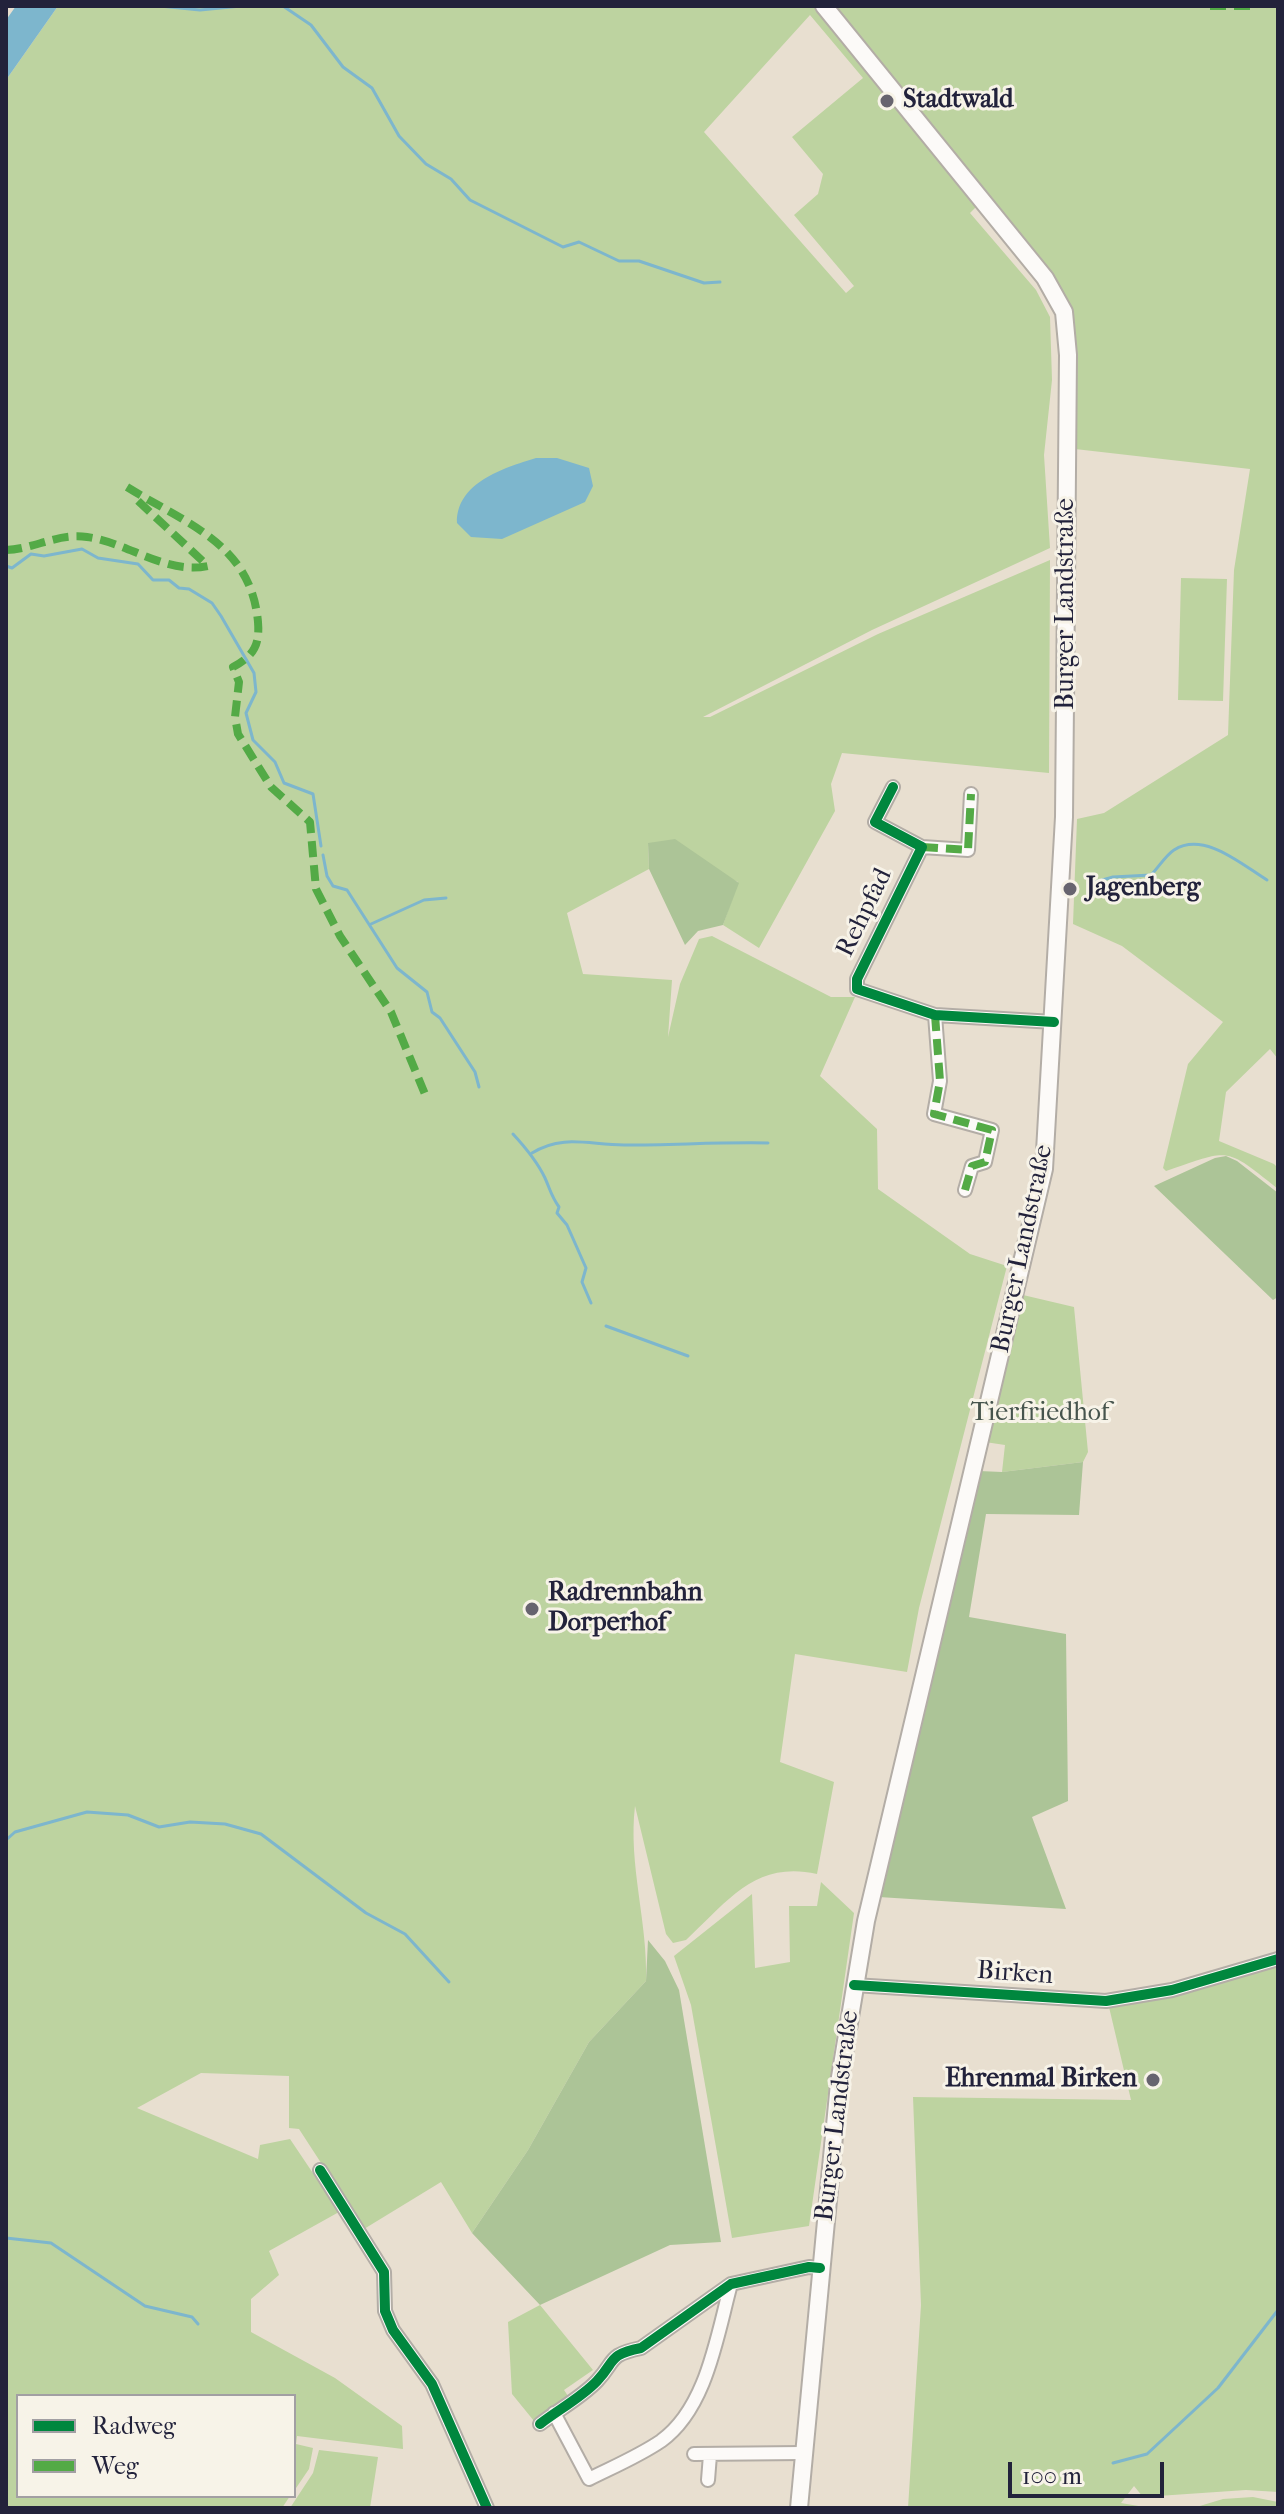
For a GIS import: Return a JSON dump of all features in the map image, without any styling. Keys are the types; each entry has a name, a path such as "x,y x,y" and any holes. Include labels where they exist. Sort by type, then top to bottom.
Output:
{"main road":[{"name":"Burger Landstraße","path":"799,2508 839,2083 854,1985 879,1861 1042,1187 1054,1022 1067,679 1066,321 1057,297 1045,278 824,6"}],"street":[{"name":"Rehpfad","path":"893,787 875,822 922,847 856,984 857,989 935,1015 1054,1022"},
{"path":"922,847 968,850 971,794"},
{"path":"935,1015 940,1081 934,1114 992,1130 985,1162 972,1166 965,1190"},
{"name":"Birken","path":"854,1985 1106,2001 1172,1990 1278,1959"},
{"path":"320,2170 384,2272 385,2311 393,2330 432,2384 487,2508"},
{"path":"540,2424 599,2380 604,2366 623,2351 641,2348 731,2284 809,2267 820,2268"},
{"path":"554,2413 589,2479 660,2441 683,2419 695,2398 731,2284"},
{"path":"694,2454 733,2455 737,2451 803,2453"},
{"path":"708,2480 710,2455"}],"green space":[{"path":"58,6 1278,6 1278,1059 1270,1049 1226,1092 1219,1141 1274,1164 1278,1168 1278,1189 1247,1165 1226,1156 1203,1158 1166,1171 1163,1168 1188,1064 1223,1022 1122,946 1073,924 1077,819 1104,813 1228,735 1234,570 1250,469 1075,449 1073,327 987,196 970,213 1036,290 1050,317 1052,380 1044,455 1050,548 872,630 703,717 710,717 878,634 1050,560 1049,773 842,753 831,784 835,811 759,948 723,925 738,882 648,843 649,869 567,913 583,974 672,980 668,1037 680,984 699,939 712,936 831,997 855,997 820,1076 877,1129 878,1189 970,1254 1007,1266 919,1608 907,1672 795,1654 780,1762 834,1782 817,1874 795,1871 759,1879 729,1899 686,1940 673,1943 666,1934 635,1806 634,1850 646,1981 589,2042 528,2150 472,2233 441,2182 364,2229 299,2129 289,2128 289,2076 201,2073 137,2108 258,2159 260,2145 290,2139 339,2212 269,2251 279,2275 251,2299 251,2332 335,2378 402,2426 403,2449 297,2436 296,2444 296,2394 16,2394 16,2498 289,2498 282,2508 6,2508 6,80","holes":["810,15 863,78 792,137 823,174 818,194 794,215 854,286 846,293 704,132"]},
{"path":"1181,578 1227,579 1223,701 1178,700"},
{"path":"675,839 739,883 723,925 698,931 685,945 649,869 648,843"},
{"path":"1226,1156 1278,1193 1278,1297 1273,1300 1154,1186"},
{"name":"Tierfriedhof","path":"1023,1295 1074,1307 1088,1452 1083,1462 1002,1472 1005,1445 985,1442"},
{"path":"1083,1462 1079,1515 986,1514 969,1617 1066,1634 1068,1801 1032,1817 1066,1909 879,1897 979,1471 1002,1472"},
{"path":"821,1882 854,1913 809,2226 732,2238 691,2005 674,1956 752,1894 755,1968 790,1962 789,1906 817,1906"},
{"path":"648,1940 665,1961 679,1990 721,2242 670,2245 540,2305 472,2233 528,2150 589,2042 646,1981"},
{"path":"1278,1964 1278,2492 1246,2490 1143,2497 1134,2486 1121,2503 1150,2508 908,2508 921,2305 913,2097 1131,2100 1109,2007"},
{"path":"540,2305 593,2370 564,2390 568,2396 534,2421 512,2394 508,2322"},
{"path":"296,2444 313,2448 309,2469 296,2488"},
{"path":"319,2450 378,2457 370,2508 290,2508 313,2473"},
{"path":"1253,2497 1278,2502 1278,2508 1193,2508 1223,2499"}],"water":[{"path":"16,6 58,6 6,80 6,20"},
{"path":"536,458 557,458 589,468 593,486 585,502 502,539 471,537 457,523 464,497 473,487 496,472"}],"waterway":[{"path":"160,6 200,10 241,6"},
{"path":"283,6 311,25 343,67 372,88 399,136 426,164 451,179 470,200 563,247 579,242 619,261 639,261 704,283 720,282"},
{"path":"6,566 12,568 31,554 44,556 82,549 98,558 138,564 153,580 169,580 212,603 254,673 256,692 246,713 253,740 275,762 284,783 313,794 321,846"},
{"path":"1088,884 1113,877 1151,875 1174,850 1198,844 1234,858 1267,880"},
{"path":"323,855 327,876 333,886 347,890 397,968 427,992 432,1012 440,1018 475,1072 479,1087"},
{"path":"371,924 424,900 446,898"},
{"path":"513,1134 538,1166 559,1207 557,1213 567,1225 586,1268 582,1282 591,1303"},
{"path":"532,1153 555,1143 567,1142 614,1145 768,1143"},
{"path":"606,1326 688,1356"},
{"path":"6,1840 15,1832 87,1812 128,1815 159,1827 190,1822 225,1824 261,1834 366,1913 405,1934 449,1982"},
{"path":"6,2238 51,2243 145,2306 192,2317 198,2324"},
{"path":"1113,2463 1147,2454 1218,2388 1278,2310"}],"marked path":[{"path":"1210,6 1258,6"},
{"path":"127,487 212,539 243,573 253,595 258,630 254,649 233,667 239,682 235,717 238,734 271,787 310,822 316,889 340,936 391,1012 427,1099"},
{"path":"6,550 76,536 102,540 177,566 208,566 137,500"},
{"path":"922,847 968,850 971,794"},
{"path":"935,1015 940,1081 934,1114 992,1130 985,1162 972,1166 965,1190"}],"cycle path":[{"path":"893,787 875,822 922,847 857,979 857,989 935,1015 1054,1022"},
{"path":"854,1985 1106,2001 1172,1990 1278,1959"},
{"path":"320,2170 384,2272 385,2311 393,2330 432,2384 487,2508"},
{"path":"540,2424 591,2387 617,2356 641,2348 731,2284 809,2267 820,2268"}],"place":[{"name":"Stadtwald","path":"887,101"},
{"name":"Jagenberg","path":"1070,889"},
{"name":"Radrennbahn Dorperhof","path":"532,1609"},
{"name":"Ehrenmal Birken","path":"1153,2080"}]}
